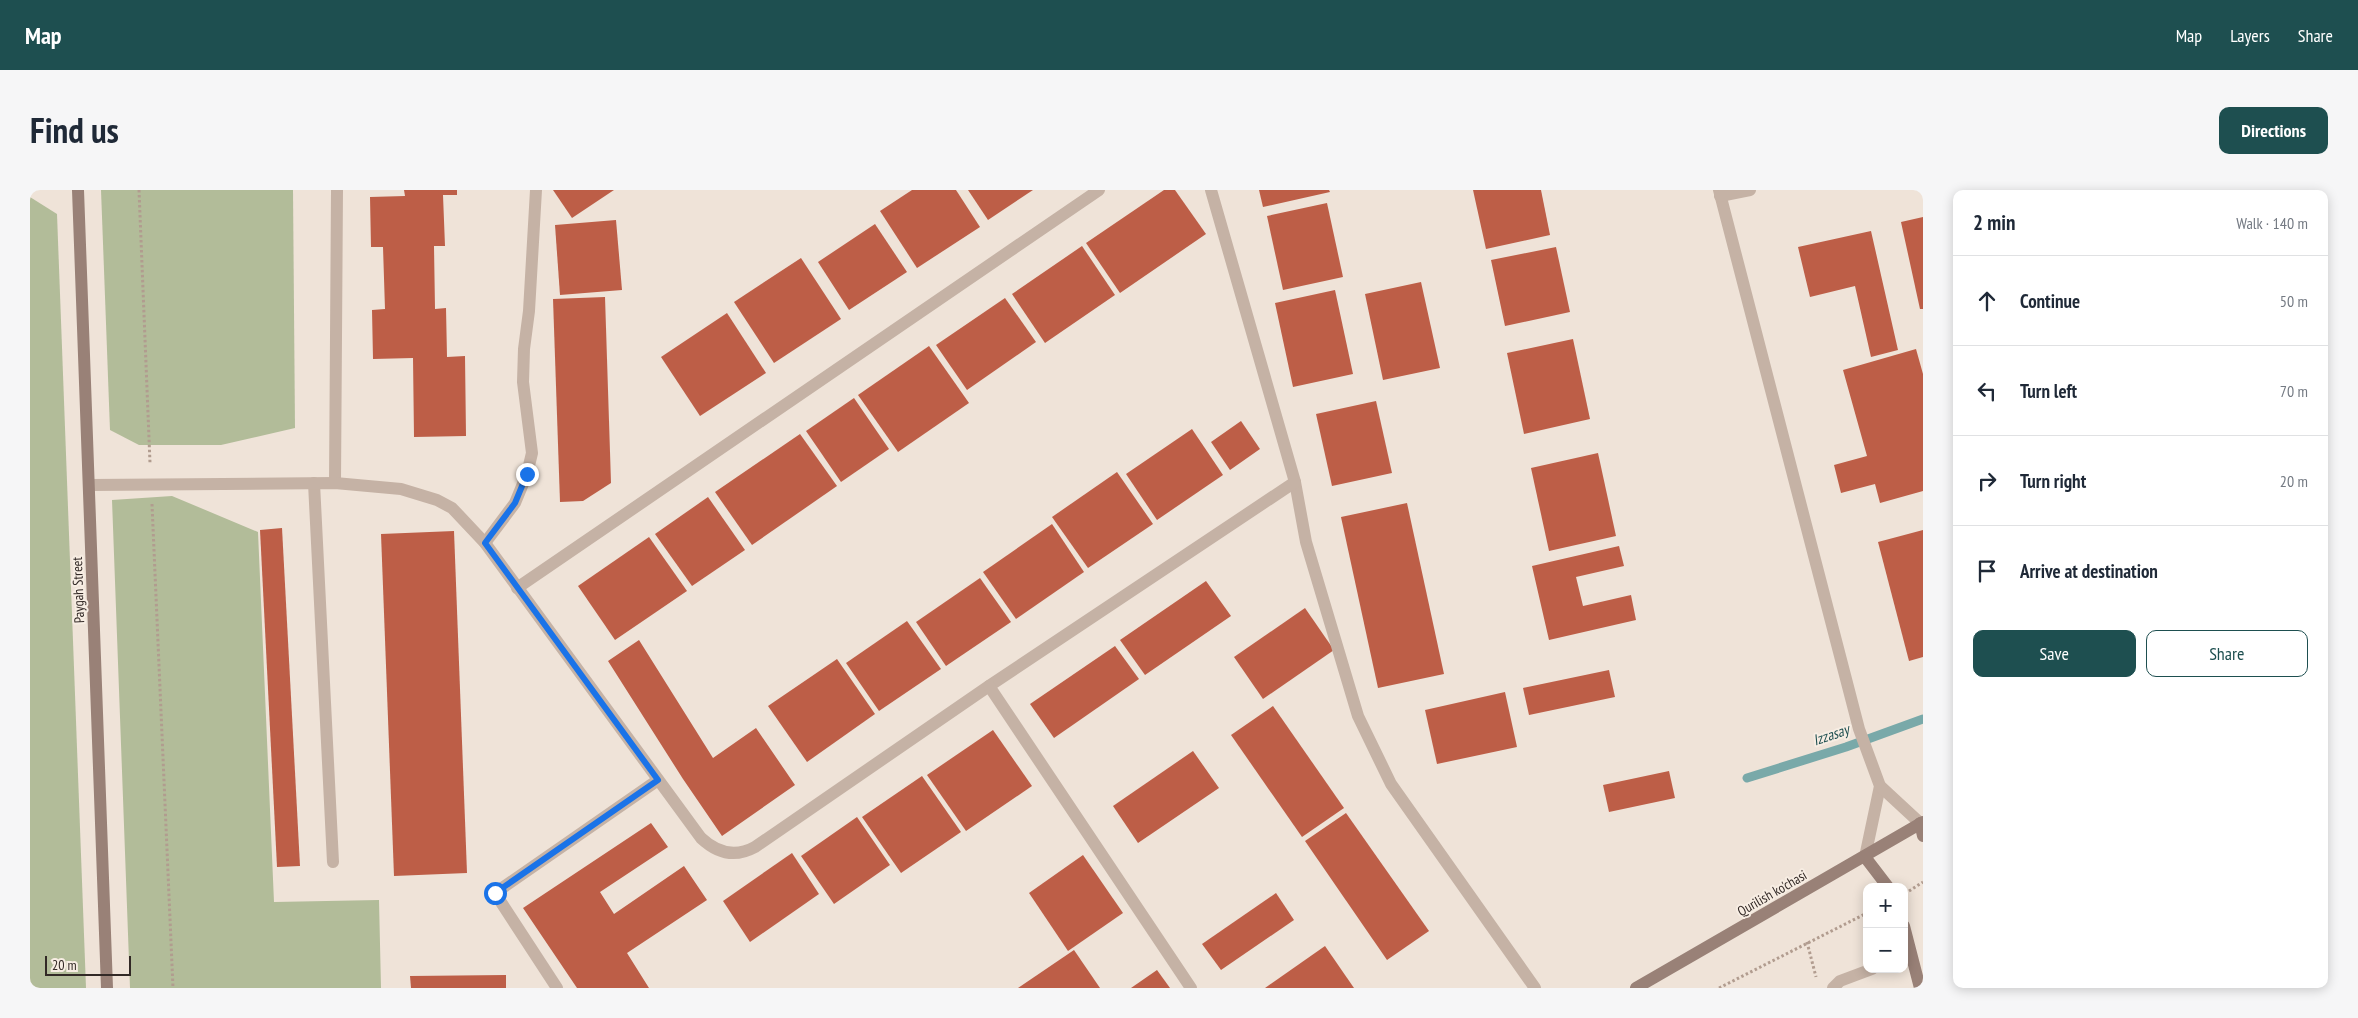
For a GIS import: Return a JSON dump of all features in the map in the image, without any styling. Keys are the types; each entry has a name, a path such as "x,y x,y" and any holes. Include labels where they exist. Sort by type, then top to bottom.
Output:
{"street":[{"name":"Paygah Street","path":"78,190 107,988"},
{"path":"335,483 337,190"},
{"path":"485,543 515,503 527,474 532,453 523,382 530,311 536,190"},
{"path":"517,588 1099,190"},
{"path":"1211,190 1295,482 1306,542 1362,724 1391,784 1535,988"},
{"path":"1750,190 1720,193 1859,729 1880,786 1921,823 1923,836"},
{"path":"90,484 335,483 401,489 437,500 452,508 485,543 706,843 719,851 741,853 755,847 989,686 1295,482"},
{"path":"314,483 333,862"},
{"path":"989,686 1191,988"},
{"path":"557,988 495,893 658,780"},
{"path":"1880,786 1865,857 1885,883"},
{"name":"Qurilish ko'chasi","path":"1636,988 1921,823"},
{"path":"1908,956 1920,988"},
{"path":"1833,988 1840,981 1863,972"}],"path":[{"path":"139,190 173,988"},
{"path":"1908,891 1923,882"},
{"path":"1719,988 1863,915"},
{"path":"1807,942 1816,979"}],"green space":[{"path":"101,190 293,190 295,428 221,445 139,445 110,430"},
{"path":"30,197 57,214 86,988 30,988"},
{"path":"172,496 258,532 274,902 379,900 381,988 130,988 112,500"}],"building":[{"path":"404,190 457,190 457,195 443,195 445,246 434,246 435,309 446,308 447,357 465,356 466,436 414,437 413,358 373,359 372,310 385,309 383,247 371,247 370,197 405,196"},
{"path":"553,190 614,190 572,218"},
{"path":"912,190 956,190 980,227 917,268 880,211"},
{"path":"968,190 1033,190 988,220"},
{"path":"1164,190 1175,190 1206,234 1120,293 1086,243"},
{"path":"1259,190 1329,190 1330,192 1263,207"},
{"path":"1473,190 1541,190 1550,235 1486,249"},
{"path":"1327,203 1343,277 1283,290 1267,216"},
{"path":"1923,217 1923,309 1920,309 1901,222"},
{"path":"616,220 622,290 560,295 555,225"},
{"path":"875,224 907,272 849,310 818,262"},
{"path":"1871,231 1898,350 1871,357 1855,286 1810,297 1798,247"},
{"path":"1082,246 1115,295 1045,343 1012,294"},
{"path":"1556,247 1570,312 1505,326 1491,260"},
{"path":"801,258 841,319 774,363 734,302"},
{"path":"1421,282 1440,368 1383,380 1365,294"},
{"path":"1335,290 1353,374 1293,387 1275,303"},
{"path":"605,297 611,483 583,501 560,502 553,299"},
{"path":"1005,298 1036,342 967,390 936,345"},
{"path":"727,313 766,373 700,416 661,357"},
{"path":"1573,339 1590,419 1524,434 1507,353"},
{"path":"929,346 969,403 898,452 858,395"},
{"path":"1916,349 1923,374 1923,491 1880,503 1875,484 1841,493 1834,465 1867,456 1843,370"},
{"path":"854,398 889,449 841,482 806,431"},
{"path":"1376,401 1392,473 1332,486 1316,414"},
{"path":"1241,421 1260,449 1230,470 1211,442"},
{"path":"1192,429 1223,475 1157,520 1126,474"},
{"path":"800,434 837,486 752,545 715,492"},
{"path":"1598,453 1616,536 1549,551 1531,468"},
{"path":"1117,472 1153,524 1088,568 1052,517"},
{"path":"708,497 745,550 692,586 655,534"},
{"path":"1407,503 1444,674 1378,688 1341,517"},
{"path":"1052,524 1084,572 1016,619 983,572"},
{"path":"282,528 300,866 277,867 260,530"},
{"path":"1923,530 1923,657 1909,661 1878,542"},
{"path":"454,531 467,873 394,876 381,534"},
{"path":"649,537 687,591 615,640 578,586"},
{"path":"1619,546 1624,566 1576,577 1583,606 1631,595 1636,620 1549,640 1532,566"},
{"path":"980,578 1011,622 946,666 916,622"},
{"path":"1206,581 1231,616 1145,675 1120,640"},
{"path":"1305,608 1334,650 1263,699 1234,657"},
{"path":"907,621 941,669 879,711 846,663"},
{"path":"639,640 713,758 756,728 795,785 722,836 683,779 608,661"},
{"path":"1115,646 1139,679 1054,738 1030,704"},
{"path":"837,659 875,714 807,762 768,706"},
{"path":"1609,670 1615,697 1529,715 1523,688"},
{"path":"1505,692 1517,747 1437,764 1425,710"},
{"path":"1273,706 1344,808 1302,837 1231,735"},
{"path":"993,730 1032,786 966,831 927,775"},
{"path":"1193,751 1219,788 1138,843 1113,806"},
{"path":"1669,771 1675,798 1609,812 1603,785"},
{"path":"922,776 961,832 901,873 862,817"},
{"path":"1346,813 1429,931 1387,960 1305,841"},
{"path":"857,817 890,865 834,904 801,856"},
{"path":"651,823 668,847 600,892 614,914 684,866 707,900 627,953 649,988 577,988 523,908"},
{"path":"792,853 819,894 750,942 723,901"},
{"path":"1083,855 1123,913 1068,951 1029,893"},
{"path":"1276,893 1294,920 1221,970 1202,944"},
{"path":"1325,946 1354,988 1265,988"},
{"path":"1074,950 1100,988 1018,988"},
{"path":"1157,970 1170,988 1131,988"},
{"path":"506,975 506,988 411,988 410,976"}],"waterway":[{"name":"Izzasay","path":"1747,778 1846,747 1923,719"}],"route":[{"path":"495,893 658,780 485,543 515,503 527,474"}]}
